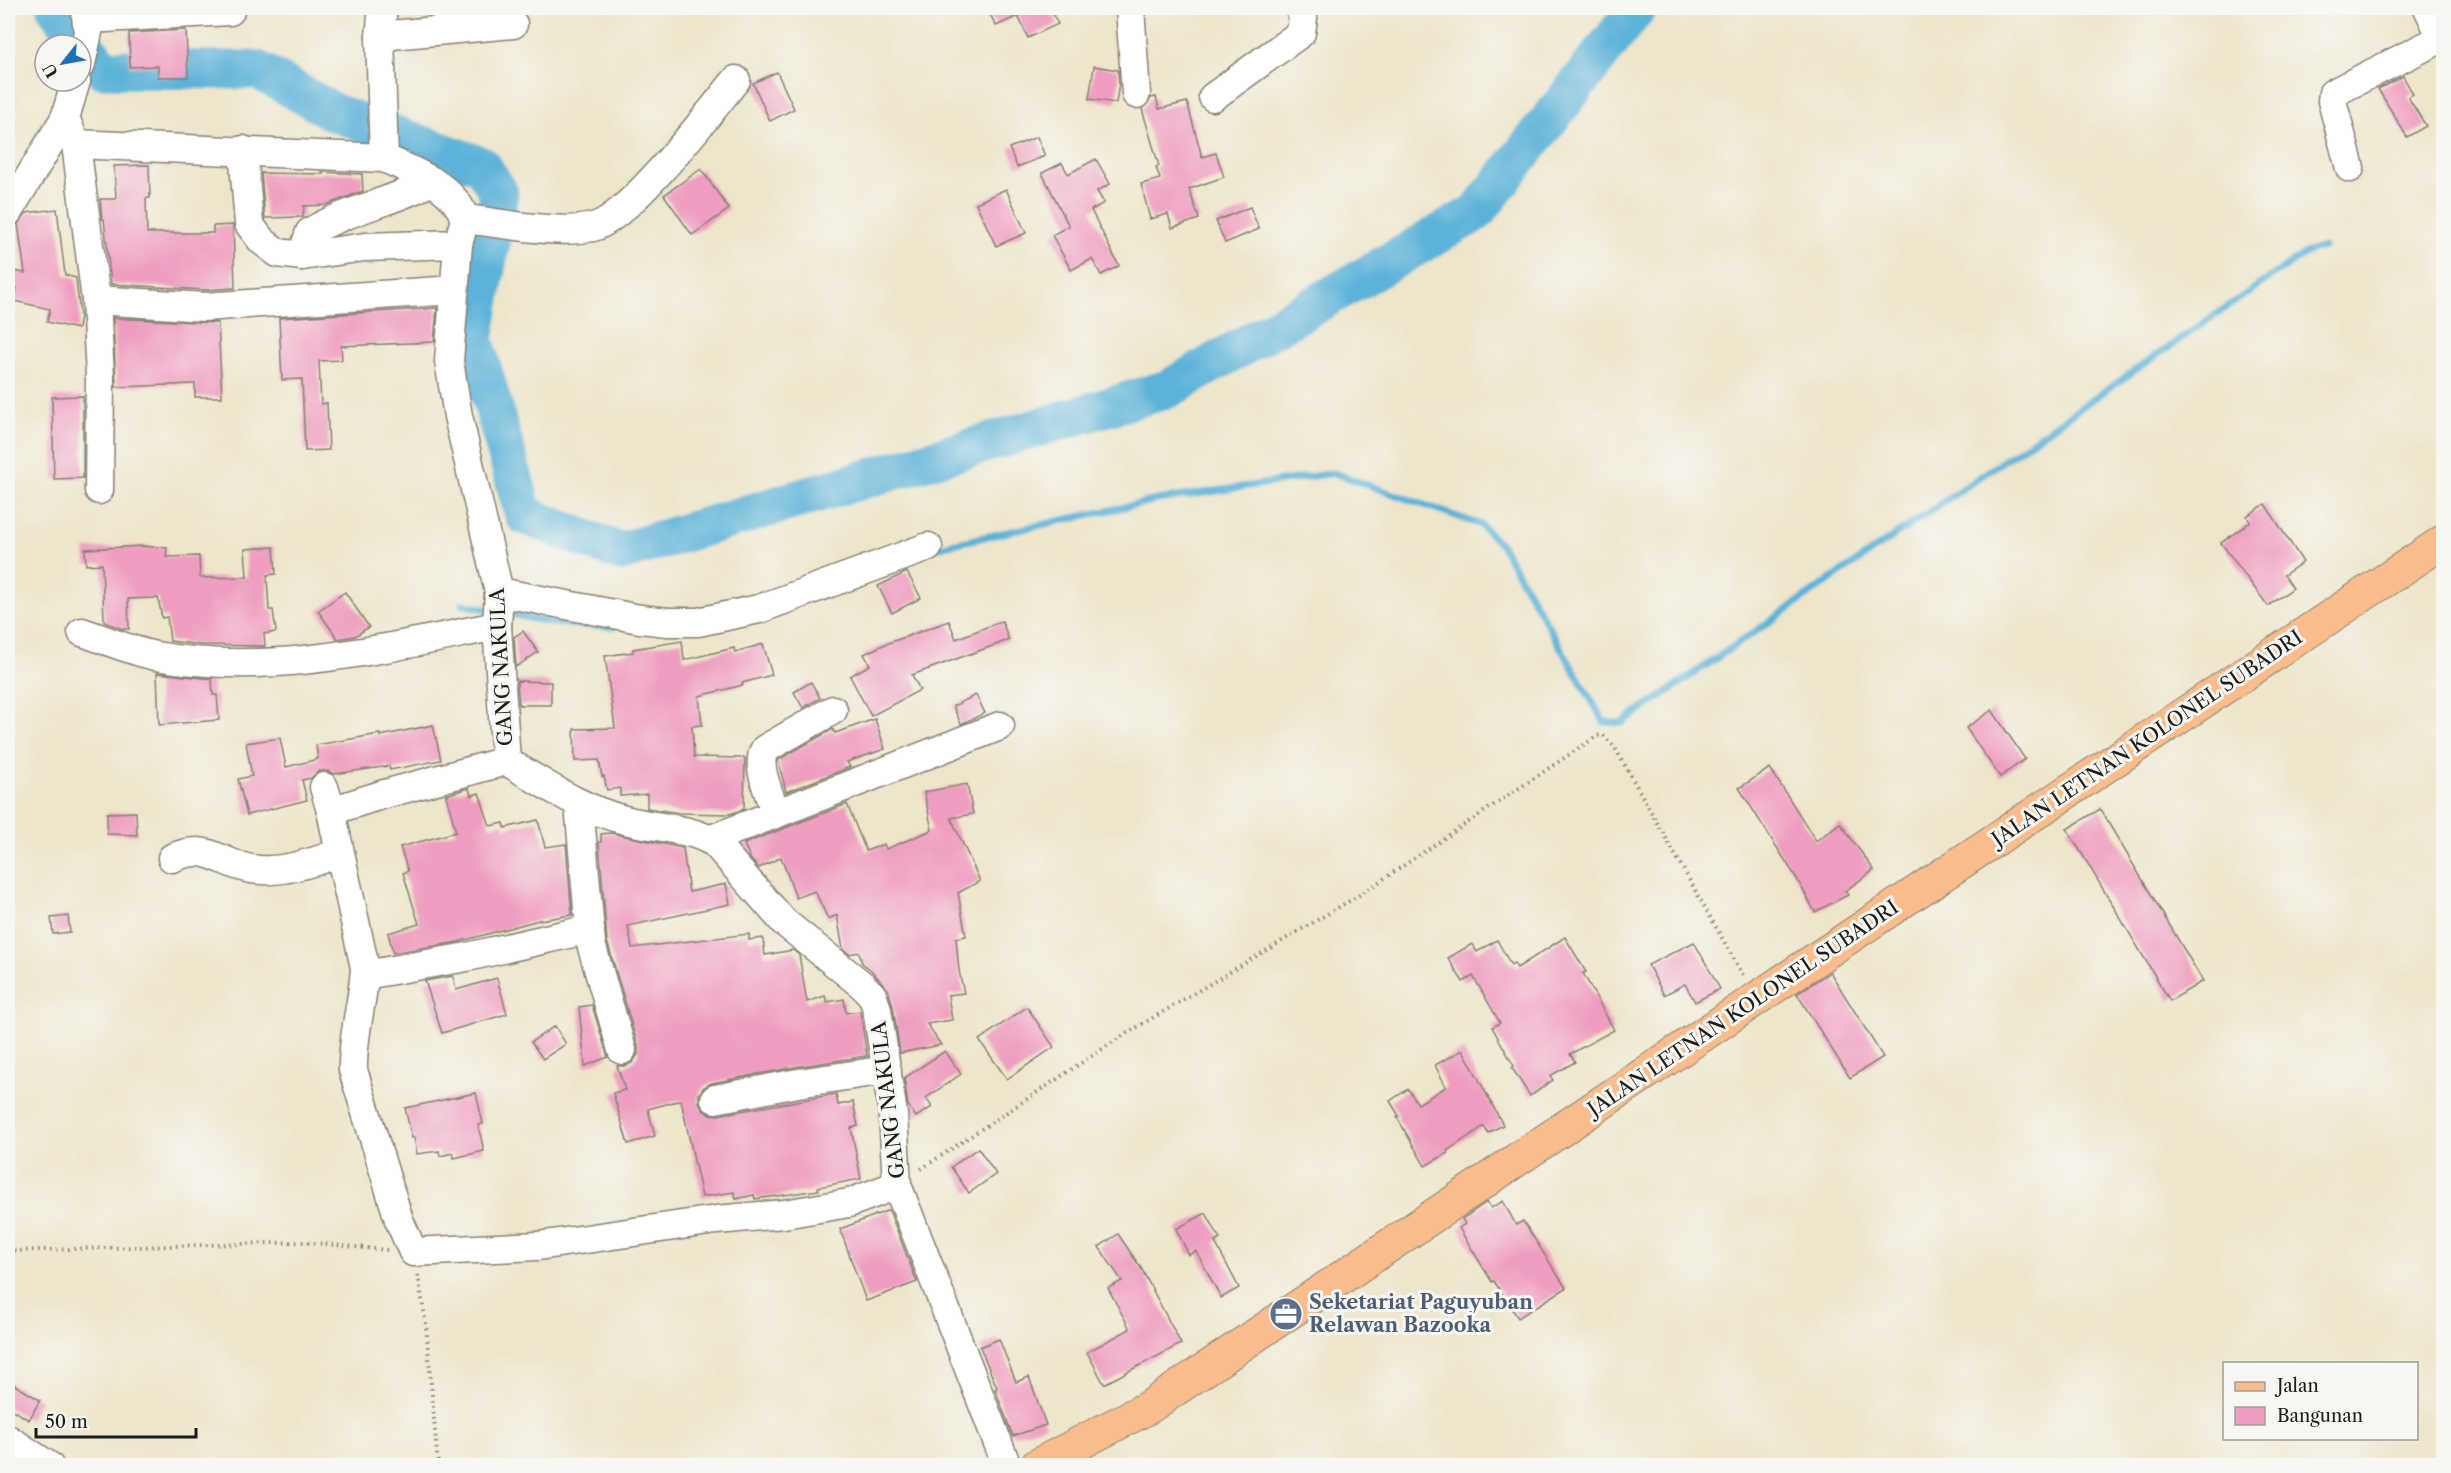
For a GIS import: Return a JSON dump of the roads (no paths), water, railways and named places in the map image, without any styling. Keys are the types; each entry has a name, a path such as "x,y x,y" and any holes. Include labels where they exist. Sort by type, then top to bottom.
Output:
{"main road":[{"name":"JALAN LETNAN KOLONEL SUBADRI","path":"1036,1466 1149,1407 2444,541"}],"street":[{"path":"383,8 380,36 384,142"},
{"path":"1130,8 1136,94"},
{"path":"1213,96 1301,33 1303,18 1300,8"},
{"path":"2350,168 2332,101 2333,93 2443,38 2428,8"},
{"path":"88,33 86,13 230,11"},
{"path":"380,36 513,24"},
{"path":"243,150 249,224 262,241 278,253 302,256 462,232 573,230 596,227 609,219 646,186 736,80"},
{"path":"8,212 65,118 72,93"},
{"path":"65,118 76,144 96,300 100,377 99,490"},
{"path":"76,144 243,150 384,142 455,198 462,232"},
{"path":"302,256 310,232 331,219 409,193 432,181"},
{"name":"GANG NAKULA","path":"462,232 454,290 449,361 458,417 498,609 506,761 579,804 626,820 680,829 710,840 784,922 872,995 877,1009 887,1070 895,1135 897,1185 1007,1466"},
{"path":"96,300 204,308 454,290"},
{"path":"82,632 155,656 215,663 254,664 339,657 498,609 668,622 698,622 759,609 928,548"},
{"path":"776,813 764,780 762,753 765,749 833,710"},
{"path":"710,840 1000,726"},
{"path":"506,761 435,779 328,799 363,952 365,975 352,1051 353,1070 399,1220 413,1252 538,1246 716,1220 784,1214 849,1203 897,1185"},
{"path":"579,804 591,944 622,1050"},
{"path":"172,858 197,852 216,855 252,869 305,866 339,853"},
{"path":"365,975 467,957 590,929"},
{"path":"715,1099 798,1083 887,1070"},
{"path":"8,1439 49,1466"}],"waterway":[{"path":"56,8 103,69 258,70 335,113 482,166 499,193 497,205"},
{"path":"491,240 474,339 524,515 620,552 1168,389 1477,212 1637,8"},
{"path":"934,549 1157,500 1334,473 1481,525 1501,545 1604,722 1622,723 2307,252 2323,247"},
{"path":"462,604 491,610"},
{"path":"505,613 553,623 613,627"}],"place":[{"name":"Seketariat Paguyuban Relawan Bazooka","path":"1286,1314"}]}
